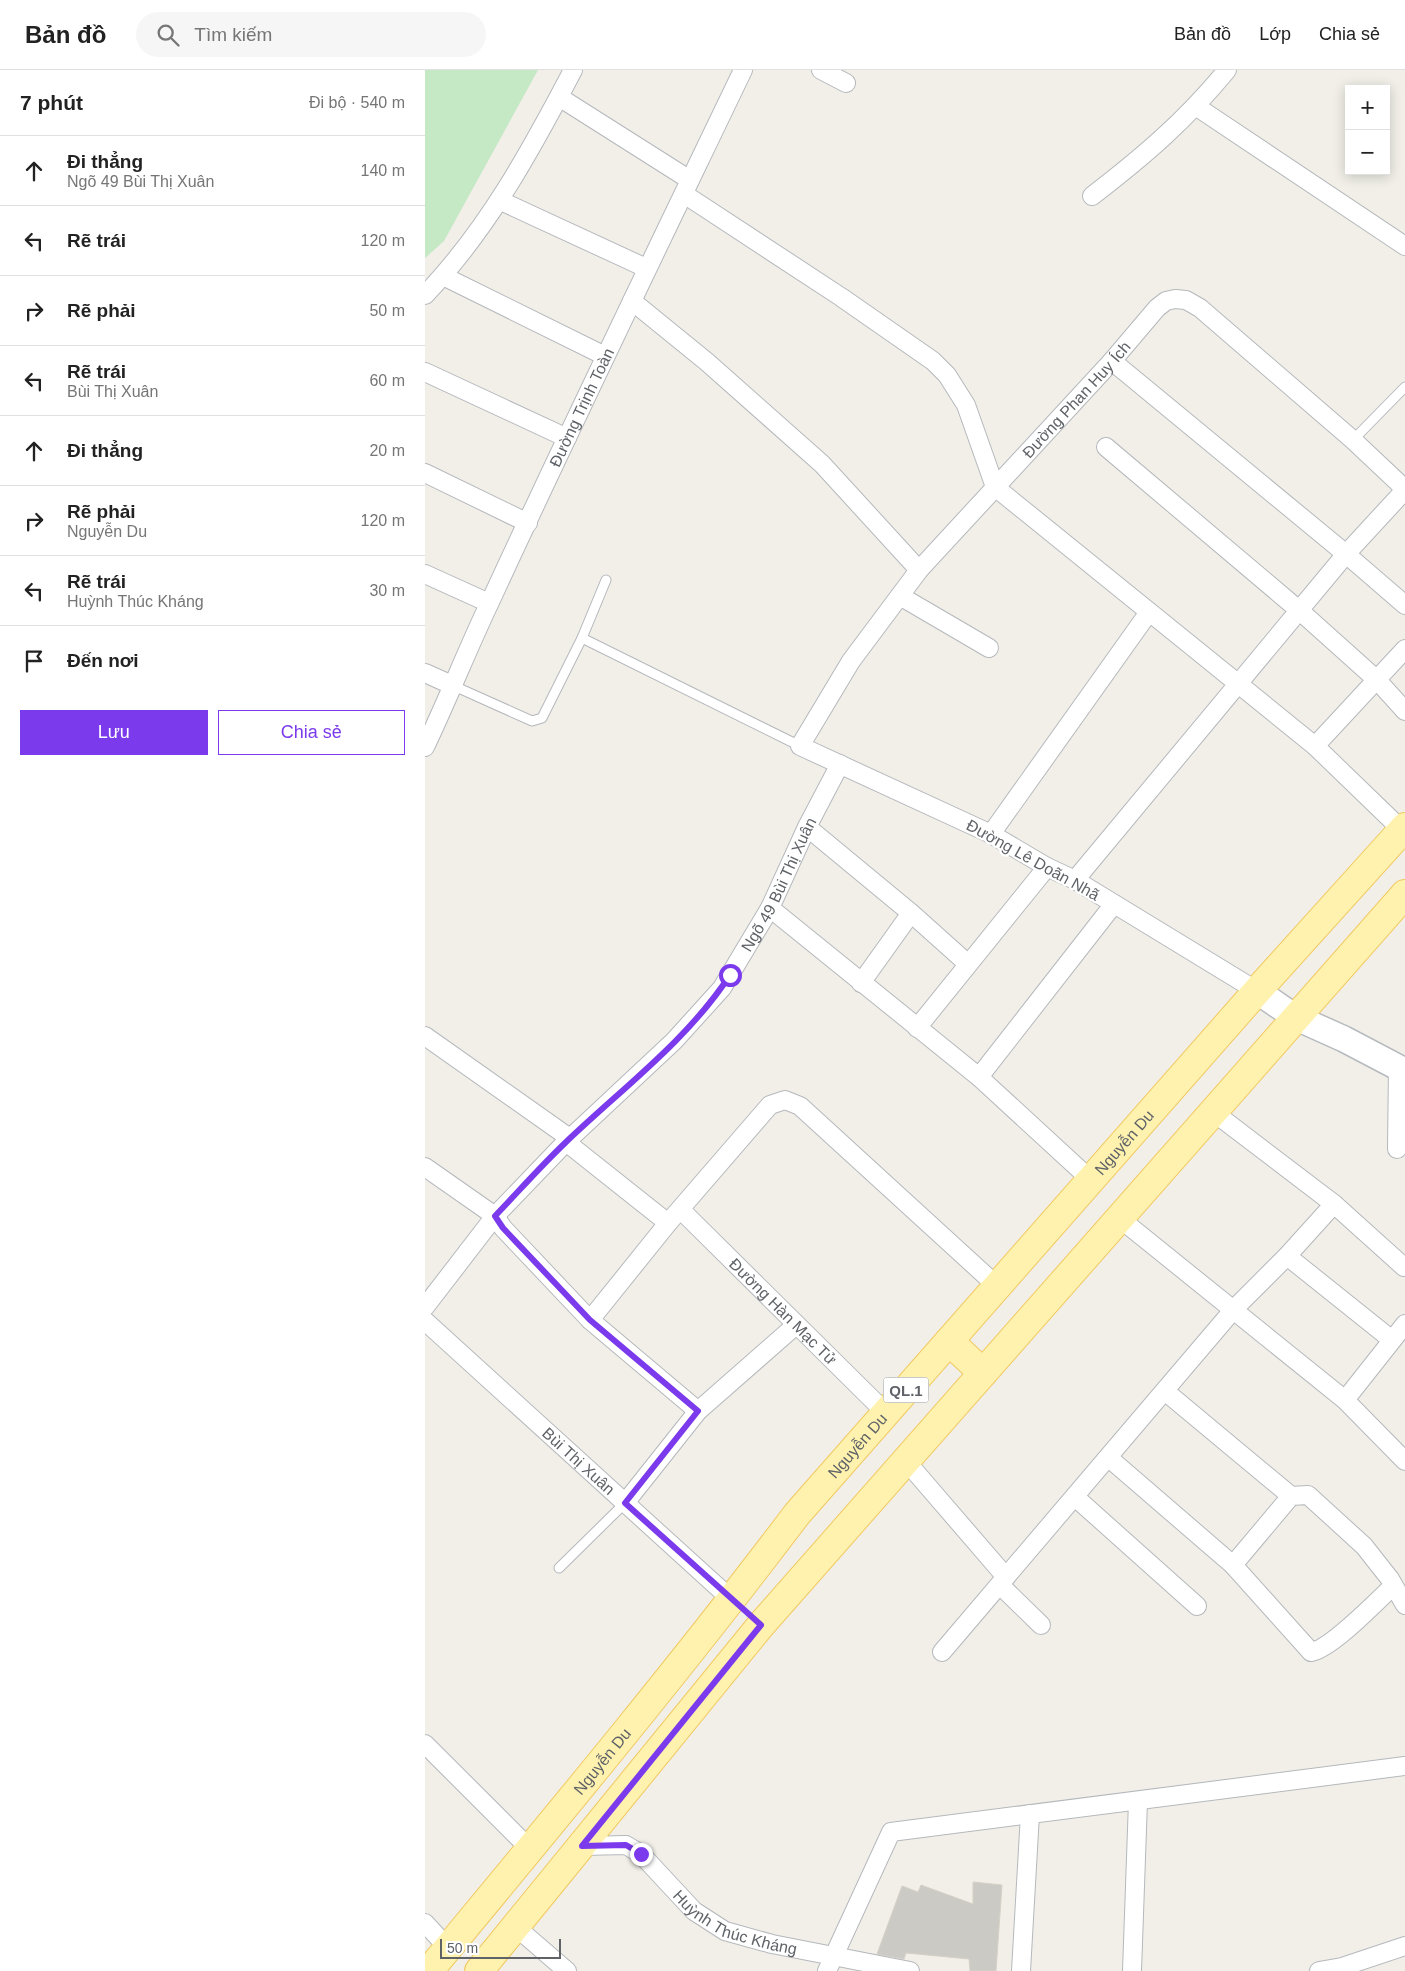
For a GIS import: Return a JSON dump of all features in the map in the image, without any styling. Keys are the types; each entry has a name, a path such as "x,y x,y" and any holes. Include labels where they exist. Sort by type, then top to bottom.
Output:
{"main road":[{"name":"Nguyễn Du","path":"429,1971 732,1600 797,1514 1257,991 1404,829"},
{"name":"QL.1","path":"479,1971 761,1625 1118,1217 1405,894"},
{"path":"949,1341 983,1373"},
{"path":"732,1600 761,1625"},
{"path":"530,1849 559,1875"}],"street":[{"path":"425,295 443,276 501,201 573,70"},
{"name":"Đường Trịnh Toàn","path":"425,747 455,686 489,603 646,268 743,70"},
{"path":"821,70 846,83"},
{"path":"1092,196 1147,154 1197,107 1227,70"},
{"path":"559,97 933,361 947,375 966,405 995,487 1315,746 1404,829"},
{"path":"1197,107 1405,246"},
{"path":"501,201 646,268"},
{"path":"443,276 605,356"},
{"name":"Đường Phan Huy Ích","path":"800,746 851,661 919,570 1112,361 1157,308 1175,299 1186,300 1200,308 1245,345 1353,440 1405,490"},
{"path":"632,301 707,362 821,464 919,570"},
{"path":"1112,361 1405,605"},
{"path":"425,372 567,438"},
{"path":"1106,447 1300,612 1377,680 1405,710"},
{"path":"425,473 528,523"},
{"path":"1075,880 1238,683 1300,612 1346,554 1405,490"},
{"path":"425,574 489,603"},
{"path":"900,596 989,648"},
{"path":"991,834 1149,612"},
{"path":"1315,746 1405,649"},
{"path":"425,672 455,686"},
{"name":"Đường Lê Doãn Nhã","path":"800,746 991,834 1047,867 1075,880 1257,991"},
{"name":"Ngõ 49 Bùi Thị Xuân","path":"425,1307 495,1216 568,1140 674,1041 722,988 770,908 807,827 840,764"},
{"path":"807,827 911,913 968,964"},
{"path":"917,1028 1047,867"},
{"path":"979,1077 1114,904"},
{"path":"770,908 979,1077 1091,1180"},
{"path":"861,983 911,913"},
{"path":"1257,991 1295,1017 1344,1039 1401,1069 1397,1148"},
{"path":"425,1036 568,1140 668,1223"},
{"path":"590,1320 668,1223 770,1105 785,1100 793,1102 997,1286"},
{"path":"1212,1111 1334,1204 1404,1267"},
{"path":"425,1167 495,1216 503,1228 590,1320 698,1411"},
{"path":"943,1652 1166,1392 1234,1309 1287,1256 1334,1204"},
{"name":"Đường Hàn Mạc Tử","path":"681,1210 886,1413"},
{"path":"1118,1217 1345,1400 1405,1461"},
{"path":"1287,1256 1393,1340"},
{"name":"Bùi Thị Xuân","path":"425,1321 732,1600"},
{"path":"625,1503 698,1411 796,1325"},
{"path":"1345,1400 1405,1325"},
{"path":"1166,1392 1291,1496 1308,1495 1321,1505 1364,1546 1390,1579 1405,1605"},
{"path":"1109,1458 1233,1565 1311,1652 1317,1651 1332,1641 1393,1586"},
{"path":"906,1461 1041,1625"},
{"path":"1233,1565 1291,1496"},
{"path":"1075,1497 1197,1606"},
{"path":"425,1744 530,1849"},
{"path":"830,1964 891,1832 1405,1766"},
{"path":"1132,1971 1138,1801"},
{"path":"1021,1971 1030,1814"},
{"name":"Huỳnh Thúc Kháng","path":"582,1846 626,1845 641,1854 694,1911 725,1931 772,1944 830,1964 901,1970"},
{"path":"425,1923 448,1948"},
{"path":"516,1927 567,1971"},
{"path":"1319,1971 1342,1967 1405,1946"}],"lane":[{"path":"1353,440 1405,387"},
{"path":"455,686 532,721 544,716 582,638 606,580"},
{"path":"582,638 800,746"},
{"path":"559,1568 625,1503"}],"green space":[{"path":"425,70 538,70 444,241 425,258"}],"building":[{"path":"973,1882 1002,1885 996,1971 970,1971 969,1959 906,1953 904,1959 877,1954 902,1886 918,1892 921,1885 973,1904"}],"route":[{"path":"641,1854 626,1845 582,1846 761,1625 625,1503 698,1411 590,1320 503,1228 495,1216 566,1142 674,1041 705,1009 730,975"}]}
